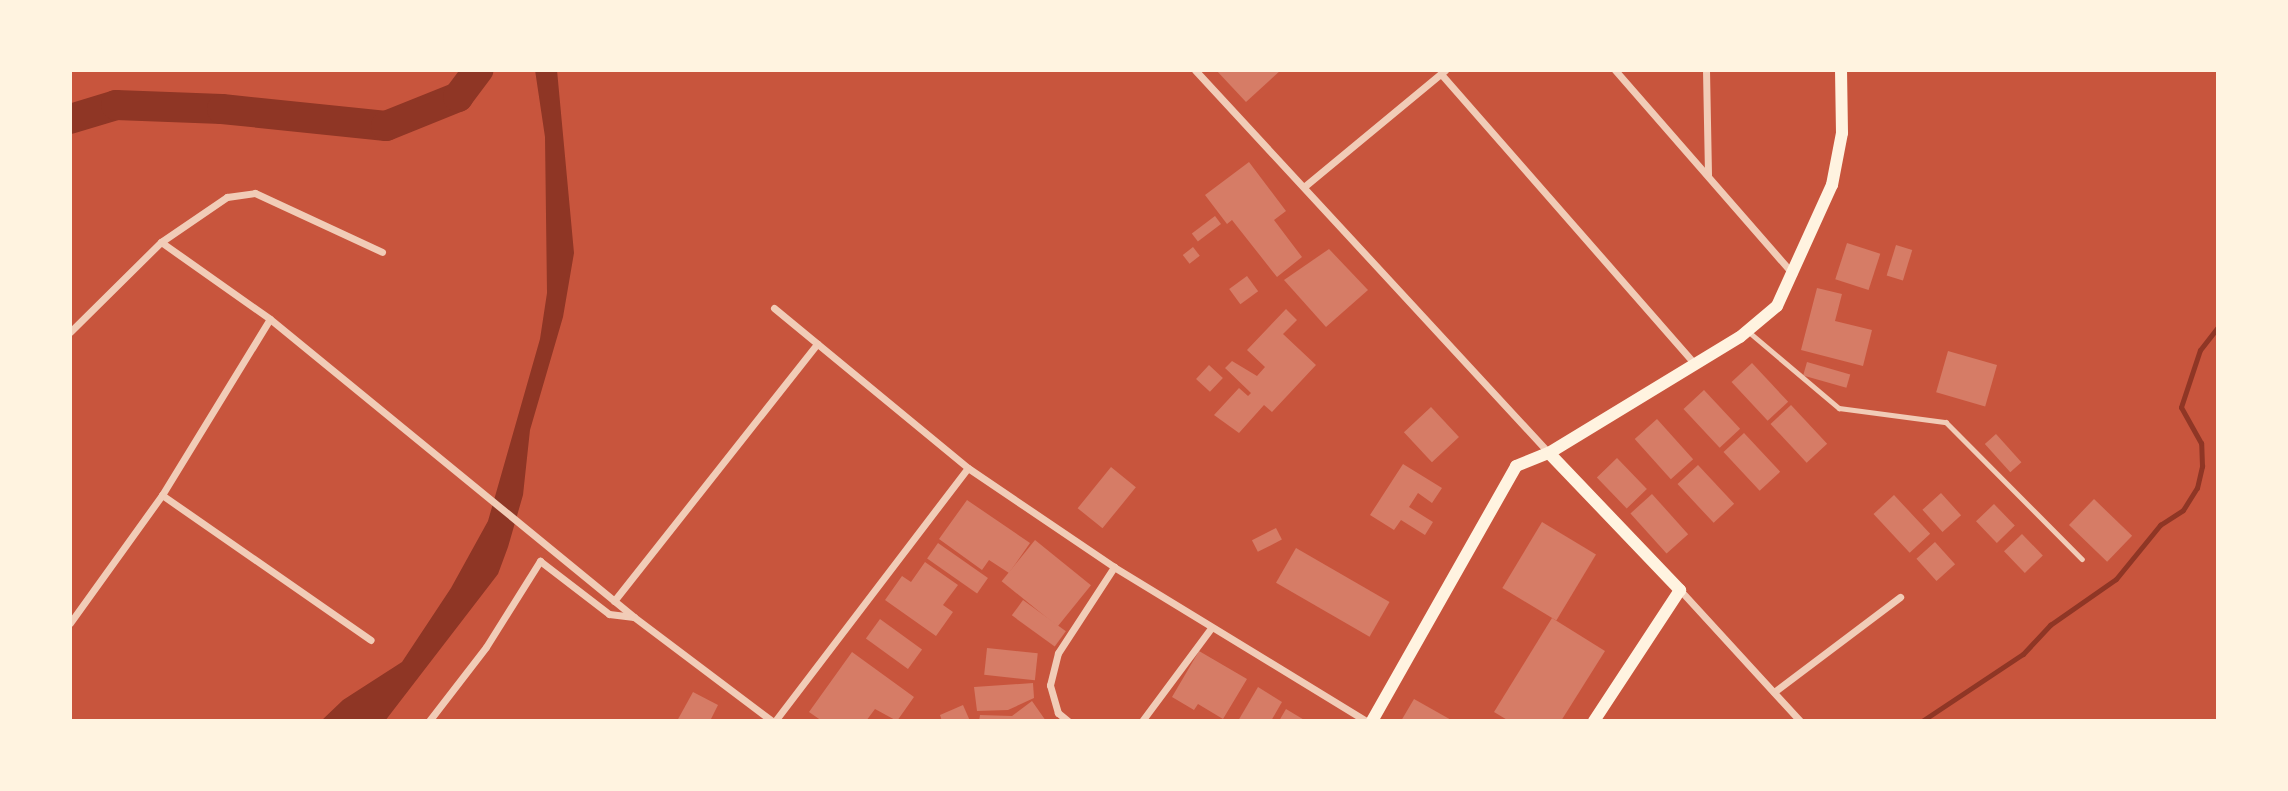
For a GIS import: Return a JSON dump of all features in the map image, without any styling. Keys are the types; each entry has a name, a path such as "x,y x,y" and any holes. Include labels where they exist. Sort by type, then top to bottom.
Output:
{"main road":[{"path":"1372,721 1512,471 1528,459 1549,453 1749,332 1777,306 1794,274 1836,170 1842,133 1841,70"},
{"path":"1549,453 1680,590 1594,721"}],"street":[{"path":"1195,70 1549,453"},
{"path":"1615,70 1794,274"},
{"path":"1706,70 1708,176"},
{"path":"1305,186 1443,72 1695,364"},
{"path":"70,332 161,242 227,197 255,193 382,252"},
{"path":"161,242 270,320 634,617 774,721 968,468"},
{"path":"774,308 968,468 1114,567 1366,721"},
{"path":"70,623 162,495 270,320"},
{"path":"614,601 817,344"},
{"path":"162,495 371,640"},
{"path":"429,721 486,647 540,561 609,614 634,617"},
{"path":"1068,721 1058,713 1050,685 1059,653 1114,567"},
{"path":"1680,590 1800,721"},
{"path":"1774,692 1900,597"},
{"path":"1142,721 1211,628"}],"lane":[{"path":"1749,332 1839,408 1946,422 2082,559"}],"shaded area":[{"path":"535,70 557,70 574,253 563,317 530,430 523,495 508,547 498,574 385,721 321,721 343,700 402,662 451,588 488,521 540,339 547,293 545,137"}],"building":[{"path":"1216,70 1281,70 1246,102"},
{"path":"1249,162 1286,211 1274,220 1302,257 1277,277 1232,220 1227,224 1205,195"},
{"path":"1215,216 1221,224 1198,241 1192,233"},
{"path":"1847,243 1880,254 1869,290 1835,279"},
{"path":"1896,245 1912,250 1903,281 1887,276"},
{"path":"1193,247 1200,256 1190,264 1183,255"},
{"path":"1329,249 1368,290 1326,327 1284,280"},
{"path":"1247,276 1258,291 1240,304 1229,289"},
{"path":"1817,288 1842,294 1835,321 1872,330 1863,366 1801,350"},
{"path":"1286,309 1297,320 1283,334 1316,365 1272,412 1264,405 1239,433 1214,415 1239,388 1248,396 1251,393 1225,368 1232,361 1257,376 1265,367 1247,350"},
{"path":"1948,351 1997,365 1985,406 1936,392"},
{"path":"1807,362 1850,374 1846,388 1803,375"},
{"path":"1752,363 1788,402 1768,421 1732,382"},
{"path":"1209,365 1223,378 1210,392 1196,379"},
{"path":"1704,390 1740,429 1720,448 1684,409"},
{"path":"1791,405 1827,444 1807,463 1771,424"},
{"path":"1431,407 1459,437 1432,462 1404,432"},
{"path":"1657,419 1693,459 1671,479 1635,439"},
{"path":"1744,433 1780,472 1760,491 1724,452"},
{"path":"1996,434 2021,462 2010,472 1985,444"},
{"path":"1617,458 1647,489 1627,508 1597,477"},
{"path":"1403,464 1442,488 1432,503 1418,493 1409,507 1433,522 1425,535 1401,520 1394,530 1370,515"},
{"path":"1698,465 1734,504 1714,523 1678,484"},
{"path":"1111,467 1136,487 1103,528 1078,508"},
{"path":"1941,493 1961,515 1942,532 1922,510"},
{"path":"1652,494 1688,534 1667,554 1630,513"},
{"path":"1894,495 1930,534 1910,553 1874,514"},
{"path":"2094,499 2132,536 2107,562 2069,525"},
{"path":"967,500 1030,543 1009,573 989,560 982,570 939,539"},
{"path":"1994,504 2015,526 1997,543 1976,521"},
{"path":"1542,522 1596,554 1556,620 1502,588"},
{"path":"1276,528 1282,540 1258,552 1252,540"},
{"path":"2022,534 2043,556 2025,573 2004,551"},
{"path":"1035,540 1091,585 1058,626 1002,581"},
{"path":"1935,542 1955,564 1936,581 1916,559"},
{"path":"938,543 988,578 977,594 927,559"},
{"path":"1296,548 1390,602 1370,637 1276,583"},
{"path":"925,562 958,585 943,605 953,612 936,636 885,600 902,576 911,582"},
{"path":"1023,600 1066,631 1055,647 1012,615"},
{"path":"1552,618 1605,651 1561,721 1509,721 1494,712"},
{"path":"880,619 922,650 908,669 866,638"},
{"path":"987,648 1038,653 1035,680 984,675"},
{"path":"1199,651 1247,679 1223,719 1198,704 1194,710 1172,697"},
{"path":"852,652 914,697 897,721 875,709 866,721 822,721 809,712"},
{"path":"1033,683 1034,698 1008,710 977,711 974,687"},
{"path":"1258,687 1282,702 1271,721 1238,721"},
{"path":"693,692 718,705 710,721 677,721"},
{"path":"1414,699 1453,721 1401,721"},
{"path":"1032,701 1046,721 979,721 980,715 1012,716"},
{"path":"963,705 970,721 942,721 940,715"},
{"path":"1286,709 1306,721 1279,721"}],"waterway":[{"path":"70,119 116,105 222,109 386,126 458,97 478,70"},
{"path":"1922,721 2023,654 2050,625 2116,579 2160,525 2183,510 2197,488 2202,466 2201,443 2181,407 2200,350 2218,327"}]}
